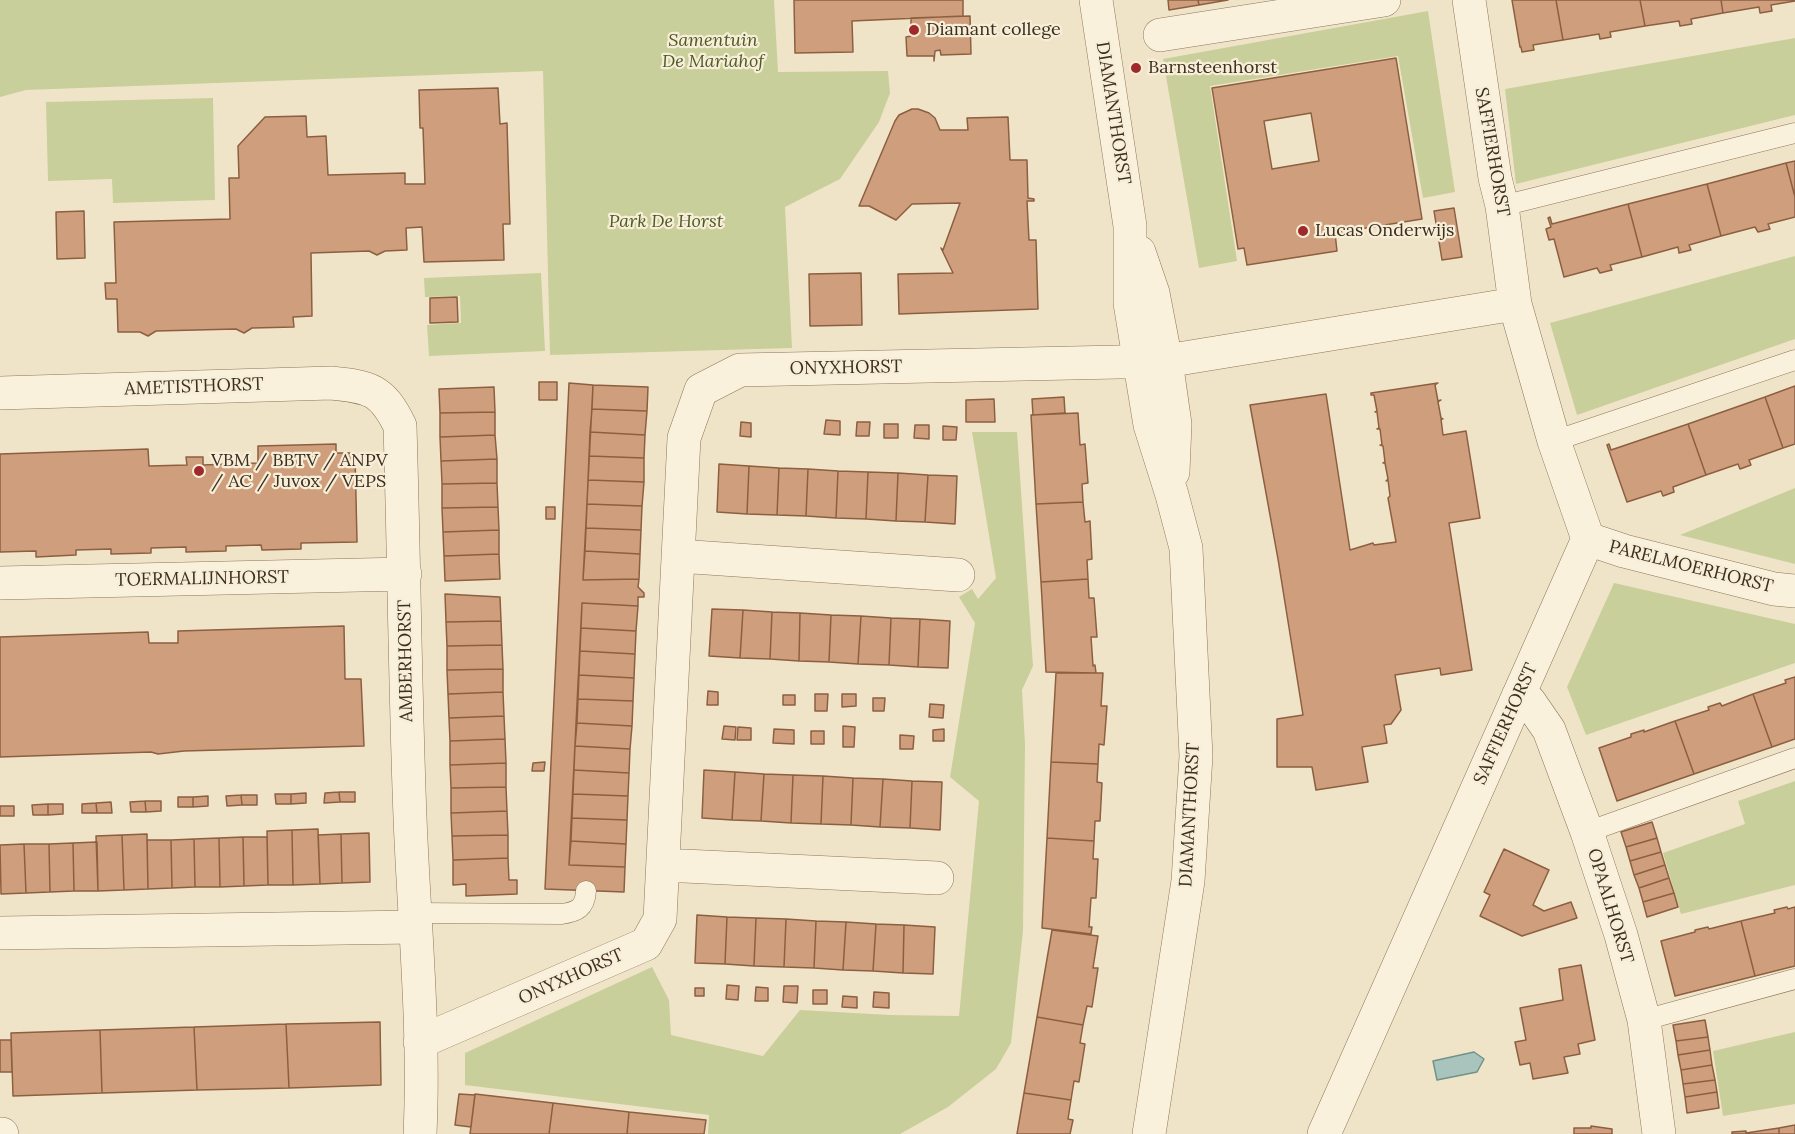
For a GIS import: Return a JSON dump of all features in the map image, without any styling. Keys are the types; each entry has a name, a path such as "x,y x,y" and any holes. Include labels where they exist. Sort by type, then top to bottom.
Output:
{"street":[{"name":"DIAMANTHORST","path":"1096,0 1130,226 1153,293 1153,362 1175,424 1172,495 1186,548 1196,756 1188,881 1149,1134"},
{"path":"1160,35 1384,0"},
{"name":"SAFFIERHORST","path":"1324,1134 1588,539 1554,441 1515,304 1502,206 1490,143 1469,0"},
{"path":"1153,362 1515,304"},
{"name":"ONYXHORST","path":"420,1042 646,944 660,919 684,438 701,390 740,369 1153,362"},
{"name":"AMETISTHORST","path":"0,393 322,383 355,385 370,389 384,399"},
{"name":"AMBERHORST","path":"384,399 400,426 409,801 422,1091 420,1134"},
{"name":"PARELMOERHORST","path":"1588,539 1624,551 1774,589 1795,591"},
{"path":"678,556 958,575"},
{"name":"TOERMALIJNHORST","path":"0,583 405,574"},
{"name":"OPAALHORST","path":"1518,696 1529,701 1549,730 1587,832 1621,935 1644,1020 1659,1134"},
{"path":"663,865 937,878"},
{"path":"0,933 415,920"}],"lane":[{"path":"1502,206 1795,133"},
{"path":"1554,441 1795,360"},
{"path":"1587,832 1795,758"},
{"path":"415,920 575,912 582,907 586,891"},
{"path":"1644,1020 1795,980"}],"green space":[{"name":"Park De Horst","path":"0,0 774,0 778,72 888,71 890,93 879,122 840,179 785,207 792,348 550,355 543,71 26,90 0,97"},
{"path":"1428,11 1455,192 1423,198 1398,56 1210,86 1237,261 1199,268 1163,59"},
{"path":"1795,38 1795,115 1516,184 1505,89"},
{"path":"213,98 215,200 113,203 112,179 48,181 46,102"},
{"path":"1795,256 1795,339 1577,415 1550,323"},
{"path":"541,273 545,351 429,356 427,325 461,323 460,296 425,297 424,278"},
{"path":"972,432 1017,432 1033,666 1022,690 1025,744 1023,931 1011,1043 996,1069 948,1107 900,1134 708,1134 709,1115 465,1085 465,1053 652,967 669,1000 671,1035 763,1056 800,1010 959,1016 979,801 950,777 975,623 959,597 972,589 978,599 996,578"},
{"path":"1795,488 1795,564 1680,535"},
{"path":"1614,583 1795,624 1795,663 1586,735 1567,687"},
{"path":"1795,781 1795,885 1681,914 1663,853 1745,824 1738,801"},
{"path":"1795,1032 1795,1104 1723,1116 1713,1051"}],"water":[{"path":"1474,1052 1484,1059 1477,1072 1437,1080 1433,1061"}],"building":[{"path":"794,0 963,0 963,16 852,21 853,52 795,53"},
{"path":"1168,0 1198,0 1199,5 1169,10"},
{"path":"1198,0 1228,0 1199,5"},
{"path":"1512,0 1556,0 1563,40 1533,45 1534,50 1522,52"},
{"path":"1556,0 1640,0 1645,26 1610,32 1611,37 1600,39 1599,34 1563,40"},
{"path":"1640,0 1721,0 1723,13 1691,19 1692,24 1680,26 1679,21 1645,26"},
{"path":"1721,0 1795,1 1771,5 1772,11 1760,13 1759,7 1723,13"},
{"path":"970,16 971,54 941,55 940,50 935,51 934,61 934,56 907,56 906,37 911,36 911,18"},
{"path":"1396,58 1422,219 1335,233 1337,251 1247,265 1244,248 1238,249 1212,88","holes":["1311,113 1319,161 1272,169 1264,121"]},
{"path":"498,88 500,124 507,123 510,224 503,224 504,260 424,262 422,227 406,228 407,250 385,251 377,255 369,251 311,253 312,316 293,317 294,327 252,328 244,333 236,329 156,331 148,336 140,332 118,332 117,299 106,299 105,283 116,283 114,222 230,219 229,178 239,178 238,146 265,117 306,116 307,137 326,136 328,175 405,173 405,184 425,184 419,90"},
{"path":"912,109 929,113 935,118 940,130 968,130 967,118 1008,117 1010,160 1027,160 1028,198 1034,199 1034,201 1027,201 1029,240 1036,240 1038,309 899,314 898,274 953,273 941,248 943,250 960,203 912,204 896,220 869,206 859,206 895,121 899,115"},
{"path":"1795,161 1795,197 1786,163"},
{"path":"1786,163 1795,197 1795,217 1768,224 1770,229 1758,232 1755,227 1721,236 1707,184"},
{"path":"1707,184 1721,236 1689,245 1691,250 1679,253 1678,247 1642,257 1628,204"},
{"path":"1628,204 1642,257 1610,265 1612,270 1600,273 1597,268 1564,277 1554,239 1549,240 1546,229 1551,227 1548,218 1550,217 1552,224"},
{"path":"1454,208 1462,257 1442,260 1434,211"},
{"path":"84,211 85,258 57,259 56,212"},
{"path":"861,273 862,325 810,326 809,274"},
{"path":"457,297 458,322 430,323 430,298"},
{"path":"539,382 557,382 557,400 539,400"},
{"path":"569,383 593,385 583,580 639,579 638,587 644,593 644,597 638,597 638,606 582,603 569,865 625,867 624,892 545,889"},
{"path":"1438,383 1435,385 1438,401 1441,400 1438,402 1443,419 1441,419 1443,435 1466,431 1480,518 1449,523 1472,670 1441,675 1440,668 1395,675 1401,710 1391,724 1384,725 1387,743 1362,747 1368,782 1316,790 1312,767 1277,767 1277,719 1303,715 1250,405 1326,394 1350,550 1373,543 1374,545 1396,542 1388,498 1390,496 1388,480 1386,481 1388,479 1385,463 1383,463 1385,462 1383,446 1380,445 1382,445 1380,429 1377,429 1379,428 1377,412 1375,412 1377,411 1374,395 1371,393"},
{"path":"593,385 648,387 647,411 592,409"},
{"path":"1795,386 1795,444 1783,448 1765,397"},
{"path":"494,387 495,412 440,413 439,389"},
{"path":"1064,397 1065,413 1033,415 1032,399"},
{"path":"1765,397 1783,448 1749,460 1751,465 1740,469 1738,464 1706,475 1688,424"},
{"path":"994,399 995,422 966,422 966,400"},
{"path":"592,409 647,411 645,435 590,432"},
{"path":"495,412 495,435 440,437 440,413"},
{"path":"1078,413 1080,445 1085,444 1088,483 1082,484 1083,502 1036,504 1031,415"},
{"path":"826,420 840,421 840,435 824,434"},
{"path":"741,422 751,423 751,437 740,436"},
{"path":"857,422 870,422 869,436 856,436"},
{"path":"884,424 898,424 898,438 884,438"},
{"path":"1688,424 1706,475 1673,487 1674,492 1663,496 1661,491 1627,502 1607,445 1609,444 1611,450"},
{"path":"915,425 929,425 929,439 914,438"},
{"path":"943,426 957,427 956,440 943,440"},
{"path":"590,432 645,435 644,458 589,456"},
{"path":"495,435 497,459 441,461 440,437"},
{"path":"336,444 336,453 355,453 357,542 301,543 301,549 262,550 261,545 226,546 226,551 186,552 186,547 151,548 151,553 111,554 111,549 76,550 76,555 36,557 36,551 0,552 0,454 148,449 149,466 187,465 186,457 203,457 203,465 258,463 258,446"},
{"path":"589,456 644,458 644,482 588,480"},
{"path":"497,459 497,483 442,484 441,461"},
{"path":"719,464 749,466 747,514 717,512"},
{"path":"749,466 779,468 777,515 747,514"},
{"path":"779,468 808,469 806,516 777,515"},
{"path":"808,469 838,471 836,518 806,516"},
{"path":"838,471 868,472 866,519 836,518"},
{"path":"868,472 898,473 896,521 866,519"},
{"path":"898,473 928,475 925,522 896,521"},
{"path":"928,475 957,476 955,524 925,522"},
{"path":"588,480 644,482 642,506 587,504"},
{"path":"497,483 498,507 442,508 442,484"},
{"path":"1083,502 1085,522 1090,521 1092,559 1087,560 1088,579 1041,582 1036,504"},
{"path":"587,504 642,506 641,530 586,528"},
{"path":"498,507 499,530 443,532 442,508"},
{"path":"546,507 555,507 555,519 546,519"},
{"path":"586,528 641,530 640,554 585,551"},
{"path":"499,530 499,554 444,556 443,532"},
{"path":"585,551 640,554 639,579 583,580"},
{"path":"499,554 500,579 445,581 444,556"},
{"path":"1088,579 1089,598 1094,598 1097,637 1091,637 1093,666 1095,665 1096,673 1046,672 1041,582"},
{"path":"445,594 500,597 501,621 446,622"},
{"path":"582,603 638,606 636,631 581,628"},
{"path":"712,609 743,610 740,658 709,656"},
{"path":"743,610 772,612 770,659 740,658"},
{"path":"772,612 800,613 799,661 770,659"},
{"path":"800,613 831,615 829,662 799,661"},
{"path":"831,615 861,616 858,664 829,662"},
{"path":"861,616 891,618 889,665 858,664"},
{"path":"891,618 920,619 918,667 889,665"},
{"path":"920,619 950,621 948,668 918,667"},
{"path":"501,621 502,645 447,646 446,622"},
{"path":"344,626 345,679 361,679 364,746 0,757 0,637 148,632 149,643 178,643 178,631"},
{"path":"581,628 636,631 635,654 580,651"},
{"path":"502,645 503,669 447,670 447,646"},
{"path":"580,651 635,654 634,678 579,675"},
{"path":"503,669 503,692 448,694 447,670"},
{"path":"1056,673 1103,673 1101,706 1107,706 1104,745 1099,744 1098,764 1051,762"},
{"path":"579,675 634,678 633,701 578,699"},
{"path":"1795,677 1795,739 1772,747 1753,694 1786,683 1785,680"},
{"path":"708,691 718,692 718,705 707,705"},
{"path":"503,692 504,716 449,718 448,694"},
{"path":"815,694 828,694 827,711 815,711"},
{"path":"842,694 856,694 856,706 842,707"},
{"path":"1753,694 1772,747 1694,774 1675,721 1709,710 1708,707 1720,703 1722,706"},
{"path":"783,695 795,695 795,705 783,705"},
{"path":"873,698 885,698 884,711 873,711"},
{"path":"578,699 633,701 632,726 577,723"},
{"path":"930,704 944,705 943,718 929,717"},
{"path":"504,716 505,739 450,741 449,718"},
{"path":"1675,721 1694,774 1617,801 1599,748 1631,737 1631,734"},
{"path":"577,723 632,726 630,749 575,746"},
{"path":"724,726 736,727 735,740 722,739"},
{"path":"843,726 855,727 854,747 843,747"},
{"path":"738,727 751,728 751,740 737,740"},
{"path":"774,729 794,730 794,744 773,743"},
{"path":"944,729 944,741 933,741 933,730"},
{"path":"811,731 824,731 824,744 811,744"},
{"path":"900,735 914,736 913,749 900,749"},
{"path":"505,739 506,763 450,765 450,741"},
{"path":"575,746 630,749 629,773 574,770"},
{"path":"545,762 544,771 532,771 533,763"},
{"path":"1051,762 1098,764 1097,782 1102,783 1100,821 1095,821 1094,841 1047,838"},
{"path":"506,763 506,787 451,788 450,765"},
{"path":"574,770 629,773 628,796 573,794"},
{"path":"704,770 735,772 732,820 702,818"},
{"path":"735,772 764,774 761,821 732,820"},
{"path":"764,774 793,775 791,823 761,821"},
{"path":"793,775 823,776 821,824 791,823"},
{"path":"823,776 853,778 851,825 821,824"},
{"path":"853,778 883,779 880,827 851,825"},
{"path":"883,779 912,781 910,828 880,827"},
{"path":"912,781 942,782 940,830 910,828"},
{"path":"506,787 507,811 451,813 451,788"},
{"path":"339,792 340,802 324,803 325,793"},
{"path":"339,792 355,792 355,802 340,802"},
{"path":"306,793 306,803 291,804 291,794"},
{"path":"275,794 291,794 291,804 276,804"},
{"path":"573,794 628,796 627,820 572,818"},
{"path":"241,795 242,805 227,806 226,796"},
{"path":"241,795 257,795 257,805 242,805"},
{"path":"208,796 208,806 193,807 193,797"},
{"path":"178,797 193,797 193,807 178,807"},
{"path":"145,801 146,812 131,812 130,802"},
{"path":"145,801 161,801 161,811 146,812"},
{"path":"111,802 112,813 97,813 96,803"},
{"path":"96,803 97,813 82,813 82,804"},
{"path":"48,804 63,804 63,814 48,815"},
{"path":"48,804 48,815 33,815 32,805"},
{"path":"0,806 14,806 14,816 0,816"},
{"path":"507,811 508,835 452,836 451,813"},
{"path":"572,818 627,820 626,844 571,841"},
{"path":"1652,822 1657,838 1626,847 1621,832"},
{"path":"318,829 320,884 293,885 292,830"},
{"path":"292,830 293,885 268,885 267,831"},
{"path":"369,833 370,882 342,883 341,834"},
{"path":"147,834 148,889 124,890 122,835"},
{"path":"341,834 342,883 320,884 318,835"},
{"path":"122,835 124,890 98,891 96,836"},
{"path":"508,835 508,858 453,860 452,836"},
{"path":"243,837 244,886 220,887 219,838"},
{"path":"243,837 267,837 268,885 244,886"},
{"path":"219,838 220,887 195,887 194,839"},
{"path":"1047,838 1094,841 1093,859 1098,859 1096,898 1091,898 1089,927 1092,927 1091,934 1042,928"},
{"path":"1657,838 1661,852 1630,861 1626,847"},
{"path":"194,839 195,887 172,888 171,840"},
{"path":"147,840 171,840 172,888 148,889"},
{"path":"571,841 626,844 625,867 569,865"},
{"path":"97,842 98,891 74,891 73,843"},
{"path":"73,843 74,891 50,892 49,844"},
{"path":"24,844 49,844 50,892 26,893"},
{"path":"24,844 26,893 1,894 0,845"},
{"path":"1504,849 1549,870 1533,905 1544,911 1571,902 1577,918 1522,936 1480,916 1490,895 1484,892"},
{"path":"1661,852 1665,865 1634,875 1630,861"},
{"path":"508,858 509,880 517,880 517,894 466,896 466,884 453,885 453,860"},
{"path":"1665,865 1669,878 1639,888 1634,875"},
{"path":"1669,878 1674,893 1643,902 1639,888"},
{"path":"1674,893 1678,907 1647,917 1643,902"},
{"path":"1787,907 1788,909 1795,907 1795,966 1755,976 1741,921 1775,913 1774,910"},
{"path":"697,915 727,917 725,964 695,963"},
{"path":"727,917 756,918 754,966 725,964"},
{"path":"756,918 786,919 784,967 754,966"},
{"path":"786,919 816,921 814,968 784,967"},
{"path":"816,921 846,922 843,970 814,968"},
{"path":"1741,921 1755,976 1675,996 1661,941 1695,932 1695,930"},
{"path":"846,922 876,924 873,971 843,970"},
{"path":"876,924 904,925 903,973 873,971"},
{"path":"904,925 935,927 933,974 903,973"},
{"path":"1052,930 1098,936 1093,968 1098,968 1092,1007 1087,1006 1083,1025 1037,1017"},
{"path":"1581,965 1595,1040 1578,1044 1580,1054 1564,1057 1568,1073 1533,1079 1530,1063 1520,1065 1515,1042 1526,1040 1520,1008 1563,1000 1559,969"},
{"path":"727,985 739,986 738,1000 726,999"},
{"path":"784,986 798,986 797,1003 783,1002"},
{"path":"756,987 768,988 768,1001 755,1001"},
{"path":"695,988 704,988 704,996 695,996"},
{"path":"813,990 827,990 827,1004 813,1004"},
{"path":"874,992 889,993 889,1008 873,1007"},
{"path":"843,996 857,997 857,1008 842,1007"},
{"path":"1037,1017 1083,1025 1080,1043 1085,1044 1079,1082 1074,1081 1071,1100 1024,1093"},
{"path":"1705,1020 1708,1037 1676,1041 1673,1025"},
{"path":"380,1022 381,1085 289,1088 286,1024"},
{"path":"286,1024 289,1088 197,1090 194,1027"},
{"path":"194,1027 197,1090 102,1093 100,1030"},
{"path":"100,1030 102,1093 13,1096 11,1033"},
{"path":"1708,1037 1710,1050 1678,1055 1676,1041"},
{"path":"0,1040 11,1040 12,1072 0,1072"},
{"path":"1710,1050 1712,1065 1681,1070 1678,1055"},
{"path":"1712,1065 1715,1080 1683,1084 1681,1070"},
{"path":"1715,1080 1717,1092 1685,1097 1683,1084"},
{"path":"1717,1092 1719,1108 1687,1113 1685,1097"},
{"path":"1024,1093 1071,1100 1068,1119 1073,1120 1070,1134 1017,1134"},
{"path":"459,1094 475,1095 471,1127 455,1125"},
{"path":"475,1094 553,1103 549,1134 470,1134"},
{"path":"553,1103 629,1112 627,1134 549,1134"},
{"path":"629,1112 706,1120 704,1134 627,1134"},
{"path":"1795,1125 1795,1134 1779,1134 1779,1128"},
{"path":"1591,1126 1612,1129 1612,1134 1574,1134 1574,1128 1591,1128"},
{"path":"1779,1128 1779,1134 1732,1134 1732,1132 1746,1131 1746,1133"}],"place":[{"name":"Diamant college","path":"914,30"},
{"name":"Barnsteenhorst","path":"1136,68"},
{"name":"Lucas Onderwijs","path":"1303,231"},
{"name":"VBM / BBTV / ANPV / AC / Juvox / VEPS","path":"199,471"}],"park label":[{"name":"Samentuin De Mariahof","path":"713,51"}]}
